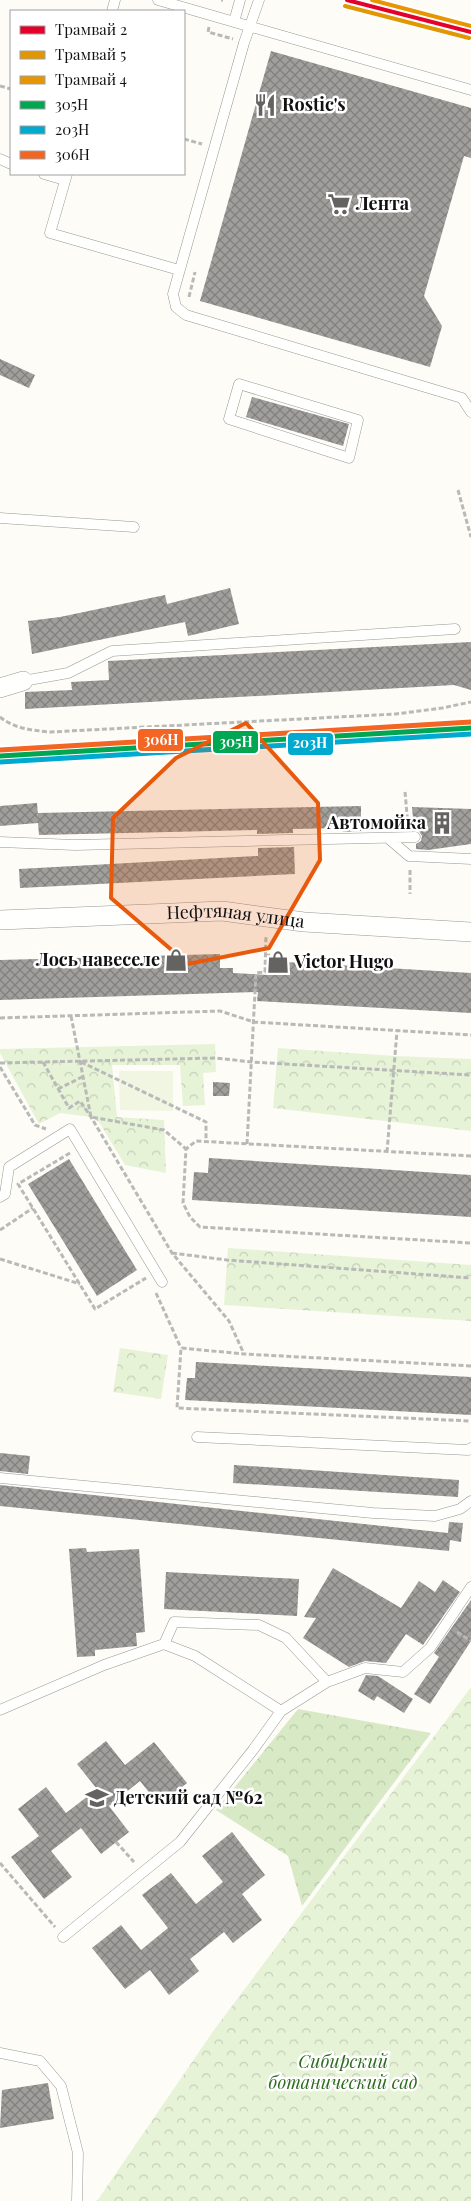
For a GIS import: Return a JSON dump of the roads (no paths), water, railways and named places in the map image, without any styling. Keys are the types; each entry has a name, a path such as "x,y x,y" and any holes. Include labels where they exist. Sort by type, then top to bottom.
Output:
{"street":[{"path":"0,688 24,681"},
{"name":"Нефтяная улица","path":"0,920 222,911 304,922 471,932"}],"lane":[{"path":"158,0 471,90"},
{"path":"234,22 240,0"},
{"path":"259,0 256,15 244,43 179,270 173,300 180,312 186,316 462,398 471,412"},
{"path":"51,175 66,177 50,233 179,270"},
{"path":"239,384 358,420 349,458 229,419 239,384"},
{"path":"0,518 134,527"},
{"path":"24,681 68,673 112,651 455,629"},
{"path":"0,842 75,845 415,837"},
{"path":"388,838 409,856 471,859"},
{"path":"0,1197 5,1194 9,1167 70,1129 156,1284"},
{"path":"197,1437 468,1450 471,1448"},
{"path":"0,1478 373,1513 435,1516 460,1510 471,1501"},
{"path":"63,1937 180,1842 254,1750 281,1711 327,1682 365,1668 403,1672 430,1648 471,1587"},
{"path":"164,1644 174,1622 259,1625 286,1638 327,1682"},
{"path":"0,1710 104,1665 164,1644 195,1656 281,1711"},
{"path":"0,2053 40,2061 60,2086 78,2153 77,2201"}],"tram line":[{"name":"2","path":"347,0 471,32"},
{"name":"4","path":"372,0 471,26"},
{"name":"5","path":"345,6 469,38"}],"place":[{"name":"Rostic's","path":"265,105"},
{"name":"Лента","path":"339,204"},
{"name":"Автомойка","path":"442,823"},
{"name":"Лось навеселе","path":"176,960"},
{"name":"Victor Hugo","path":"278,962"},
{"name":"Детский сад №62","path":"97,1798"}],"park label":[{"name":"Сибирский ботанический сад","path":"343,2072"}]}
